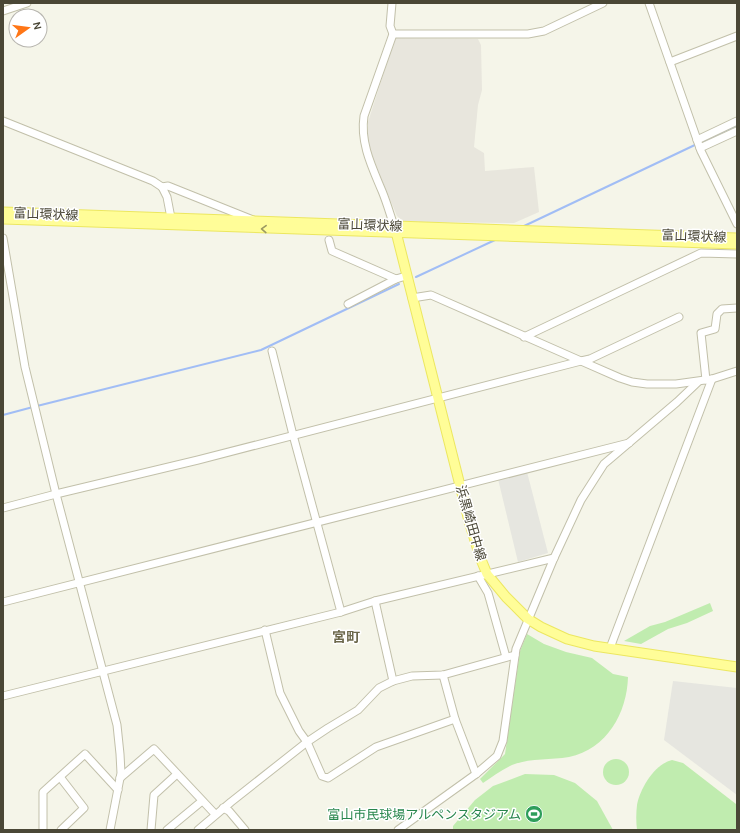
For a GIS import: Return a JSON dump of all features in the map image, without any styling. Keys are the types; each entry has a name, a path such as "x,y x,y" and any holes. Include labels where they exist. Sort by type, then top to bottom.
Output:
{"main road":[{"name":"富山環状線","path":"3,212 256,221 395,230 737,244"},
{"name":"富山環状線","path":"3,219 737,238"},
{"name":"浜黒崎田中線","path":"395,230 460,486 480,557 487,574 506,597 528,619 567,639 594,646 737,666"}],"street":[{"path":"3,11 27,3"},
{"path":"392,3 390,26 393,34 362,125 366,151 395,230"},
{"path":"393,34 528,34 544,31 603,3"},
{"path":"649,3 700,148 737,224"},
{"path":"670,62 737,36"},
{"path":"3,121 154,181 162,187 167,197 171,218"},
{"path":"697,140 737,121"},
{"path":"700,148 737,131"},
{"path":"162,187 168,186 256,221"},
{"path":"3,238 25,367 56,494 117,725 120,754 120,778 110,830"},
{"path":"329,240 332,251 396,280"},
{"path":"524,337 702,253 737,254"},
{"path":"348,304 406,276"},
{"path":"412,298 431,295 620,378 647,384 676,384 709,380 737,371"},
{"path":"610,648 709,380 701,333 715,329 717,314 722,309 737,308"},
{"path":"3,508 198,460 581,361 679,317"},
{"path":"272,350 293,435 341,612"},
{"path":"398,830 476,774 497,756 503,741 516,649 554,558 581,500 592,480 604,464 677,402 698,382"},
{"path":"3,602 629,443"},
{"path":"3,696 341,612 375,601 554,558"},
{"path":"478,576 488,593 506,657"},
{"path":"375,601 393,681"},
{"path":"265,630 280,693 299,730 307,742 322,776 328,778 376,747 455,719"},
{"path":"198,830 215,814 307,742 358,710 379,688 393,681 412,676 443,676 515,654"},
{"path":"443,676 455,719 476,774"},
{"path":"120,778 154,749 215,814"},
{"path":"43,830 43,792 85,754 118,790"},
{"path":"151,830 154,795 177,774"},
{"path":"60,777 84,808 60,830"},
{"path":"167,830 202,801"},
{"path":"223,808 229,811 245,830"}],"shaded area":[{"path":"395,38 478,39 481,45 482,90 478,105 474,147 484,153 485,171 534,167 539,212 514,223 416,222 403,221 397,216 371,154 367,138 368,122"},
{"path":"527,472 548,553 518,562 498,479"},
{"path":"673,681 737,688 737,795 664,740"}],"green space":[{"path":"710,603 713,611 687,623 668,629 641,644 624,641 650,626 665,622"},
{"path":"527,634 544,644 566,652 592,658 613,674 628,677 624,704 612,728 604,738 582,753 569,757 533,760 512,765 500,771 483,783 480,779 505,754 520,651"},
{"path":"616,759 625,763 629,772 625,781 616,785 607,781 603,772 607,763"},
{"path":"672,760 683,763 736,804 737,827 735,830 637,830 637,805 641,791 649,778 660,766"},
{"name":"富山市民球場アルペンスタジアム","path":"525,774 554,775 575,783 597,801 613,830 453,830 453,826 475,800 493,786"}],"waterway":[{"path":"522,227 737,125"},
{"path":"416,277 495,240"},
{"path":"37,406 261,350 399,284"},
{"path":"3,415 33,407"}],"place":[{"name":"富山市民球場アルペンスタジアム","path":"534,814"}],"district":[{"name":"宮町","path":"346,637"}]}
